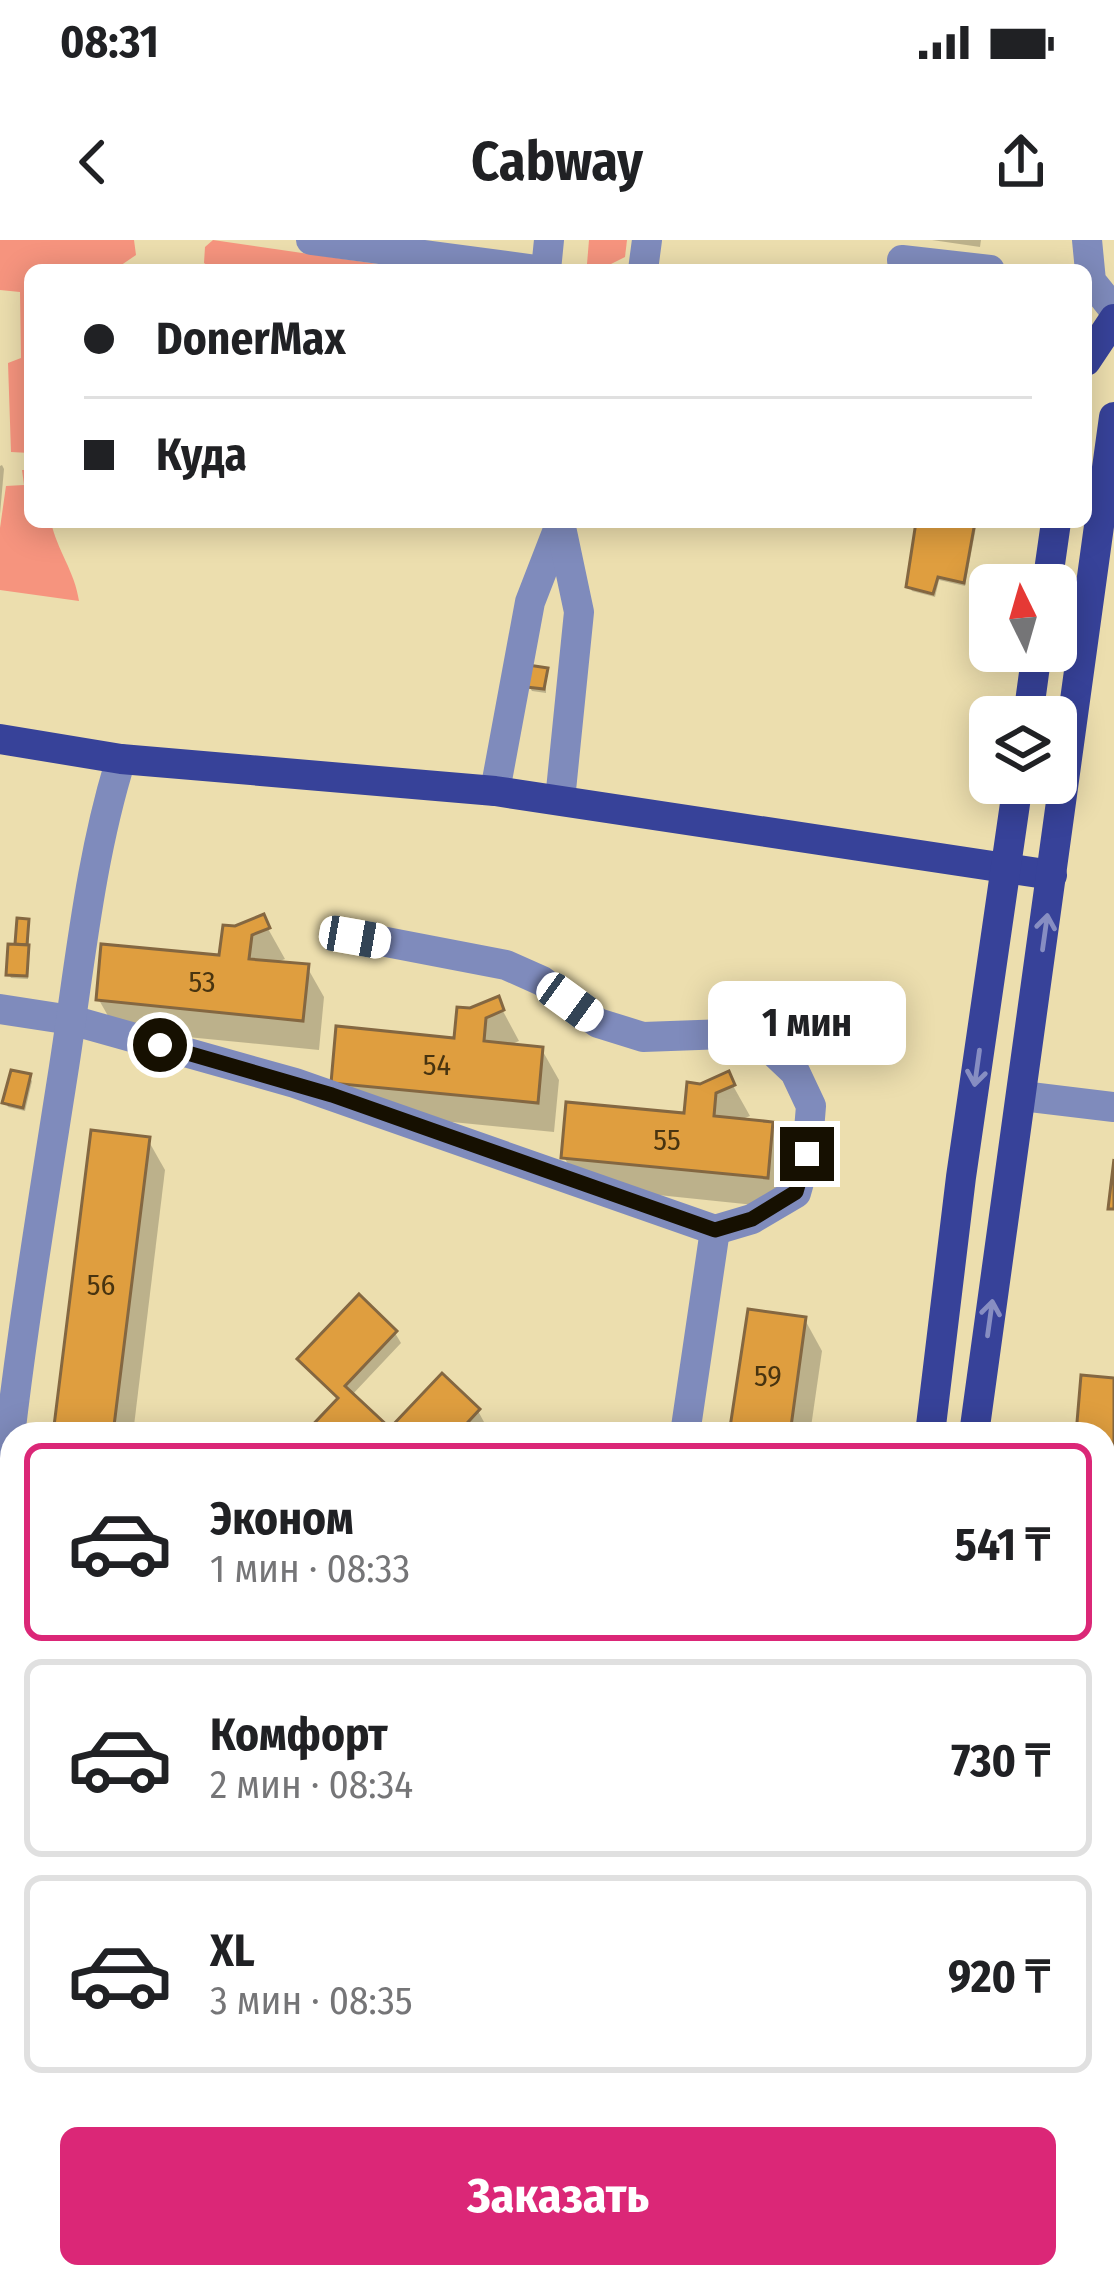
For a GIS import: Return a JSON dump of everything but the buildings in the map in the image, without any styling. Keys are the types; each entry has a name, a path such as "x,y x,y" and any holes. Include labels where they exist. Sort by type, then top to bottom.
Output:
{"main road":[{"path":"1092,351 1114,315"},
{"path":"976,1422 1114,417"},
{"path":"1050,564 1055,528"},
{"path":"0,739 121,759 495,791 1052,875"},
{"path":"931,1422 1015,804"}],"street":[{"path":"311,240 496,264"},
{"path":"902,260 937,264"},
{"path":"1092,285 1114,315"},
{"path":"495,791 530,602 560,528"},
{"path":"560,800 579,612 562,528"},
{"path":"6,1422 10,1349 104,814 121,759"},
{"path":"4,1014 71,1020 295,1083 715,1230 752,1219 796,1192 807,1154 811,1106 795,1072 759,1038 643,1036 598,1023 542,981 506,965 355,937"},
{"path":"1022,1096 1114,1107"},
{"path":"688,1422 715,1230"}],"shaded area":[{"path":"0,240 134,240 136,255 123,264 24,264 24,453 11,452 8,363 21,358 20,292 0,290"},
{"path":"213,240 378,264 205,264 205,247"},
{"path":"589,240 627,240 625,257 611,264 587,264"},
{"path":"24,485 24,528 53,528 79,601 0,590 6,486"}],"route":[{"path":"160,1045 332,1095 715,1230 752,1219 796,1192 807,1154"}]}
